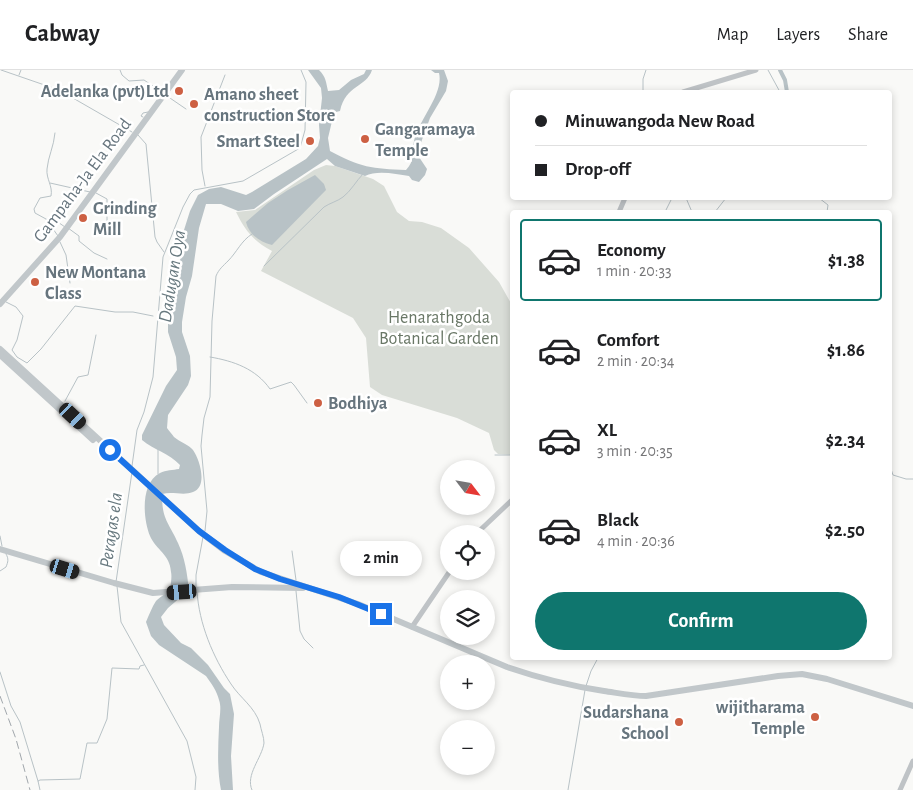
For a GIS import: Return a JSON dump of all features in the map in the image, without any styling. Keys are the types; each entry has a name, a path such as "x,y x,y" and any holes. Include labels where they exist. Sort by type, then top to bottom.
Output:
{"main road":[{"name":"Gampaha-Ja Ela Road","path":"0,304 59,239 182,70"},
{"path":"0,349 198,532 243,563 280,579 358,604 480,656 531,675 573,686 631,696 658,695 797,674 810,675 913,706"},
{"path":"0,355 135,475"},
{"path":"0,549 153,593 232,587 309,588"}],"street":[{"path":"690,90 756,70"},
{"path":"486,525 510,502"},
{"path":"412,627 444,580"},
{"path":"900,790 913,760"}],"green space":[{"name":"Henarathgoda Botanical Garden","path":"326,165 335,166 373,179 384,186 397,212 409,221 422,222 441,228 469,248 499,282 510,301 510,455 498,454 494,450 489,433 457,418 382,395 370,387 366,338 353,318 261,271 272,251 250,234 236,212 255,210 314,170"}],"shaded area":[{"path":"308,70 319,70 324,77 328,91 339,90 351,80 364,74 366,70 372,70 369,76 347,96 340,111 332,113 333,117 328,138 330,151 358,164 384,169 406,170 411,163 414,141 435,98 440,81 439,73 431,70 444,70 448,81 446,91 430,118 419,148 419,157 427,169 419,182 412,180 409,176 393,174 375,173 365,176 335,166 327,159 254,209 238,211 221,204 206,204 199,228 192,276 182,322 182,332 190,356 191,376 188,385 168,415 167,428 174,437 193,450 200,466 201,479 198,489 193,492 162,494 164,515 182,554 189,590 168,608 161,617 164,625 181,643 191,648 208,665 230,694 234,714 231,756 233,790 221,790 218,759 220,703 217,693 206,676 159,645 151,636 146,622 156,601 170,588 171,576 168,561 150,536 145,511 146,493 149,485 160,473 179,469 180,465 171,457 142,440 142,435 166,386 177,370 176,357 168,332 168,317 170,303 176,292 184,230 190,211 198,195 209,189 221,187 246,195 252,192 306,159 318,146 320,138 321,88"},
{"path":"315,175 324,184 326,190 272,245 259,240 252,234 246,222 268,203"}],"waterway":[{"name":"Peragas ela","path":"1,70 59,90 132,132"},
{"path":"19,75 21,70"},
{"path":"120,70 122,75 129,81 144,80 162,92"},
{"name":"Peragas ela","path":"132,466 137,430 153,377 163,257 183,207 194,190 243,181 300,148 305,130 306,82 301,70"},
{"path":"643,90 643,79 646,70"},
{"path":"768,70 779,90"},
{"path":"780,70 785,80 787,90"},
{"path":"205,186 202,170 201,137 225,75"},
{"path":"167,96 186,109"},
{"path":"143,117 141,116 143,113 148,112"},
{"path":"55,133 47,169 51,196 40,198 34,209 35,213 46,219 58,236"},
{"name":"Peragas ela","path":"138,135 146,144 155,237 164,252"},
{"path":"264,266 324,207 346,195 363,174"},
{"path":"50,183 90,192"},
{"path":"96,193 107,199 107,222"},
{"path":"666,210 671,200"},
{"path":"687,200 691,210"},
{"path":"717,210 724,200"},
{"path":"822,200 828,205 827,210"},
{"path":"47,219 52,218 65,227"},
{"path":"68,228 79,236 79,241 94,253 107,259"},
{"path":"205,531 207,511 201,446 204,418 210,397 212,321 216,276 242,243 252,234"},
{"path":"60,242 66,255 70,283"},
{"name":"Dadugan Oya","path":"6,302 16,307 23,316 17,340 12,350 17,357 27,363 41,349 75,306 153,316"},
{"path":"65,401 78,377 88,375 96,335"},
{"path":"210,357 244,367 258,376 270,389 291,382 307,403"},
{"path":"158,449 158,474"},
{"path":"495,455 510,455"},
{"name":"Peragas ela","path":"116,582 132,472"},
{"path":"892,472 893,475 913,479"},
{"path":"0,536 2,546"},
{"path":"196,587 196,575 203,537"},
{"path":"292,551 296,580"},
{"path":"0,571 7,565 8,559 6,554"},
{"name":"Peragas ela","path":"117,586 121,622 187,741 196,777 195,790"},
{"path":"197,591 204,628 218,663 231,684 255,713 264,738 263,749 252,772 250,784 252,790"},
{"path":"296,591 300,631 304,639 313,648"},
{"path":"586,686 597,660"},
{"path":"40,790 38,781 40,780 80,779 87,743 97,743 107,719 112,668 139,669 140,666 144,665"},
{"path":"0,672 11,706 20,722 38,781"},
{"path":"568,790 585,690"}],"railway":[{"path":"0,696 16,739 30,790"}],"place":[{"name":"Adelanka (pvt)Ltd","path":"179,91"},
{"name":"Amano sheet construction Store","path":"194,104"},
{"name":"Gangaramaya Temple","path":"365,139"},
{"name":"Smart Steel","path":"310,141"},
{"name":"Grinding Mill","path":"83,218"},
{"name":"New Montana Class","path":"35,282"},
{"name":"Bodhiya","path":"318,403"},
{"name":"wijitharama Temple","path":"815,717"},
{"name":"Sudarshana School","path":"679,722"}],"route":[{"path":"110,450 199,531 255,569 280,579 339,597 381,614"}]}
